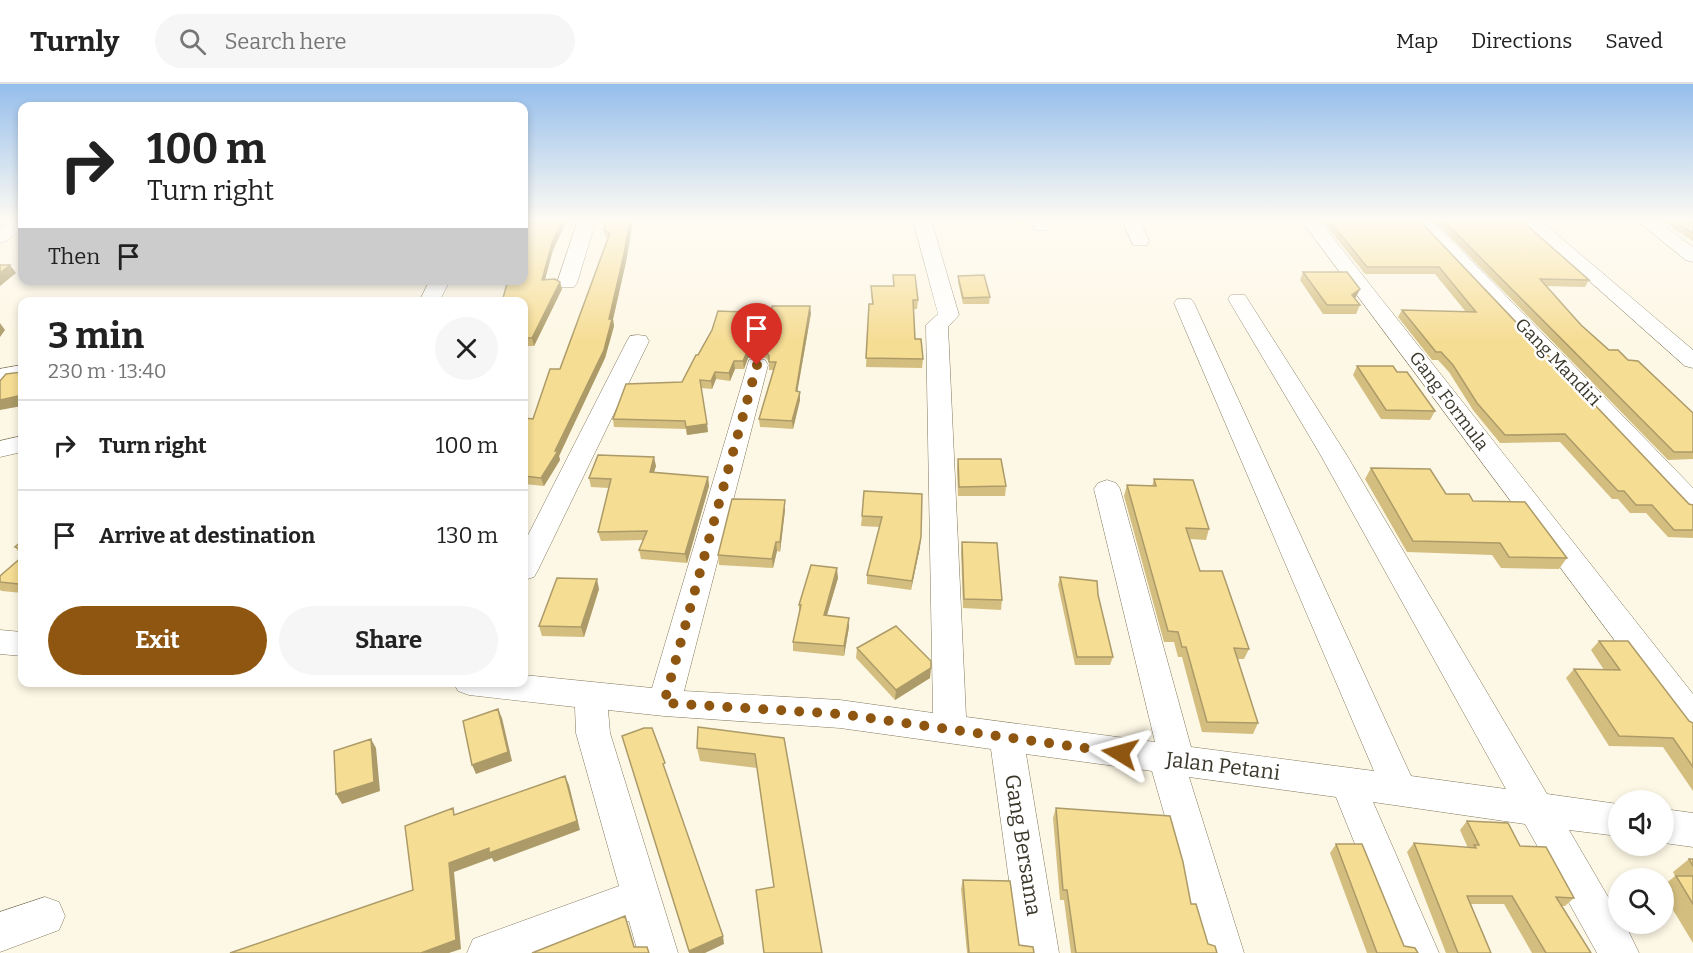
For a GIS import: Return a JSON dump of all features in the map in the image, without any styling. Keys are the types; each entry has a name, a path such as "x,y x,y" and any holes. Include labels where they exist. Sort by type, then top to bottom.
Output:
{"street":[{"path":"567,283 574,261"},
{"path":"933,261 944,302 950,315 941,319 937,325 950,729"},
{"name":"Gang Formula","path":"1341,261 1693,719"},
{"name":"Gang Mandiri","path":"1461,261 1693,504"},
{"path":"1577,261 1693,361"},
{"path":"1238,299 1333,454 1619,953"},
{"path":"1184,303 1400,790"},
{"path":"528,562 638,341"},
{"path":"664,703 757,365"},
{"path":"0,376 18,373"},
{"path":"0,449 18,445"},
{"path":"1107,489 1171,760 1224,953"},
{"path":"0,642 18,644"},
{"name":"Jalan Petani","path":"489,687 592,714 664,703 840,714 1608,819"},
{"path":"592,714 658,953"},
{"name":"Gang Bersama","path":"1006,737 1039,953"},
{"path":"1347,782 1419,953"},
{"path":"1674,827 1693,830"},
{"path":"488,953 642,897"},
{"path":"0,932 45,916"}],"building":[{"path":"528,261 547,261 542,280 555,279 560,282 532,338 528,338 528,297 503,297 507,285 528,285"},
{"path":"600,261 622,261 604,350 555,451 558,451 541,478 528,476 528,418 533,419 550,369 560,369"},
{"path":"1362,261 1458,261 1689,504 1693,505 1693,530 1674,530 1652,505 1636,505 1624,491 1618,491 1565,434 1505,435 1477,403 1453,365 1441,352 1436,352 1402,310 1476,312 1439,267 1367,267"},
{"path":"1483,261 1567,261 1589,280 1540,279 1581,325 1609,350 1618,350 1628,360 1638,361 1693,413 1693,452 1674,452"},
{"path":"0,265 10,265 0,273"},
{"path":"1303,272 1347,272 1360,289 1352,295 1360,305 1327,305"},
{"path":"893,275 915,275 918,300 913,300 915,339 921,339 923,359 866,358 869,304 873,304 871,286 894,286"},
{"path":"984,275 990,297 963,298 958,276"},
{"path":"772,306 810,306 796,391 800,392 792,421 759,419 776,362 769,362 769,356 765,350 756,348 748,350 743,361 734,361 729,373 715,372 711,381 700,380 707,424 686,427 685,421 613,419 626,384 682,382 712,330 718,311 772,313"},
{"path":"1357,366 1393,366 1397,372 1407,372 1435,411 1386,410"},
{"path":"18,372 18,396 0,400 0,381 6,374"},
{"path":"598,455 654,457 650,472 708,477 685,554 639,550 647,531 598,532 611,479 589,478"},
{"path":"958,459 1001,459 1006,486 959,487"},
{"path":"1371,468 1430,469 1446,494 1469,494 1473,501 1525,502 1567,558 1509,557 1500,543 1413,541"},
{"path":"1154,479 1193,480 1209,529 1186,528 1200,571 1222,571 1249,649 1234,648 1258,723 1207,722 1186,647 1182,647 1178,632 1168,631 1127,485 1156,486"},
{"path":"864,491 922,494 921,537 912,581 867,575 882,517 862,516"},
{"path":"732,499 785,500 780,542 776,542 772,559 718,555"},
{"path":"962,542 997,543 1002,600 964,599"},
{"path":"18,560 18,584 0,582 0,576"},
{"path":"811,565 837,568 824,615 849,618 844,646 793,642 801,605 799,605"},
{"path":"1060,577 1097,581 1098,595 1113,657 1077,657"},
{"path":"557,578 597,579 581,627 539,626"},
{"path":"896,626 931,661 931,668 896,690 857,648"},
{"path":"1599,641 1628,641 1689,721 1693,723 1693,767 1673,738 1619,736 1574,669 1620,670"},
{"path":"498,709 508,752 472,765 463,721"},
{"path":"698,727 784,738 822,953 764,953 756,890 774,887 755,754 697,748"},
{"path":"644,728 652,728 723,936 689,951 622,736"},
{"path":"371,739 374,782 336,794 334,751"},
{"path":"565,776 577,821 489,853 489,848 449,863 456,940 421,953 230,953 413,890 405,826 453,808 454,815"},
{"path":"1056,808 1170,816 1183,862 1191,904 1196,904 1208,944 1215,946 1217,953 1076,953 1067,890 1063,890"},
{"path":"1467,821 1508,823 1520,846 1546,847 1574,898 1556,897 1591,953 1546,953 1512,896 1467,896 1491,953 1458,953 1414,843 1476,848 1474,845 1479,845"},
{"path":"1336,844 1362,844 1404,946 1415,948 1418,953 1377,953"},
{"path":"1676,876 1693,876 1693,904"},
{"path":"963,880 1010,881 1019,945 1033,947 1034,953 969,953"},
{"path":"625,916 634,947 647,947 649,953 532,953"}],"route":[{"path":"757,365 664,703 840,714 1120,753"}]}
